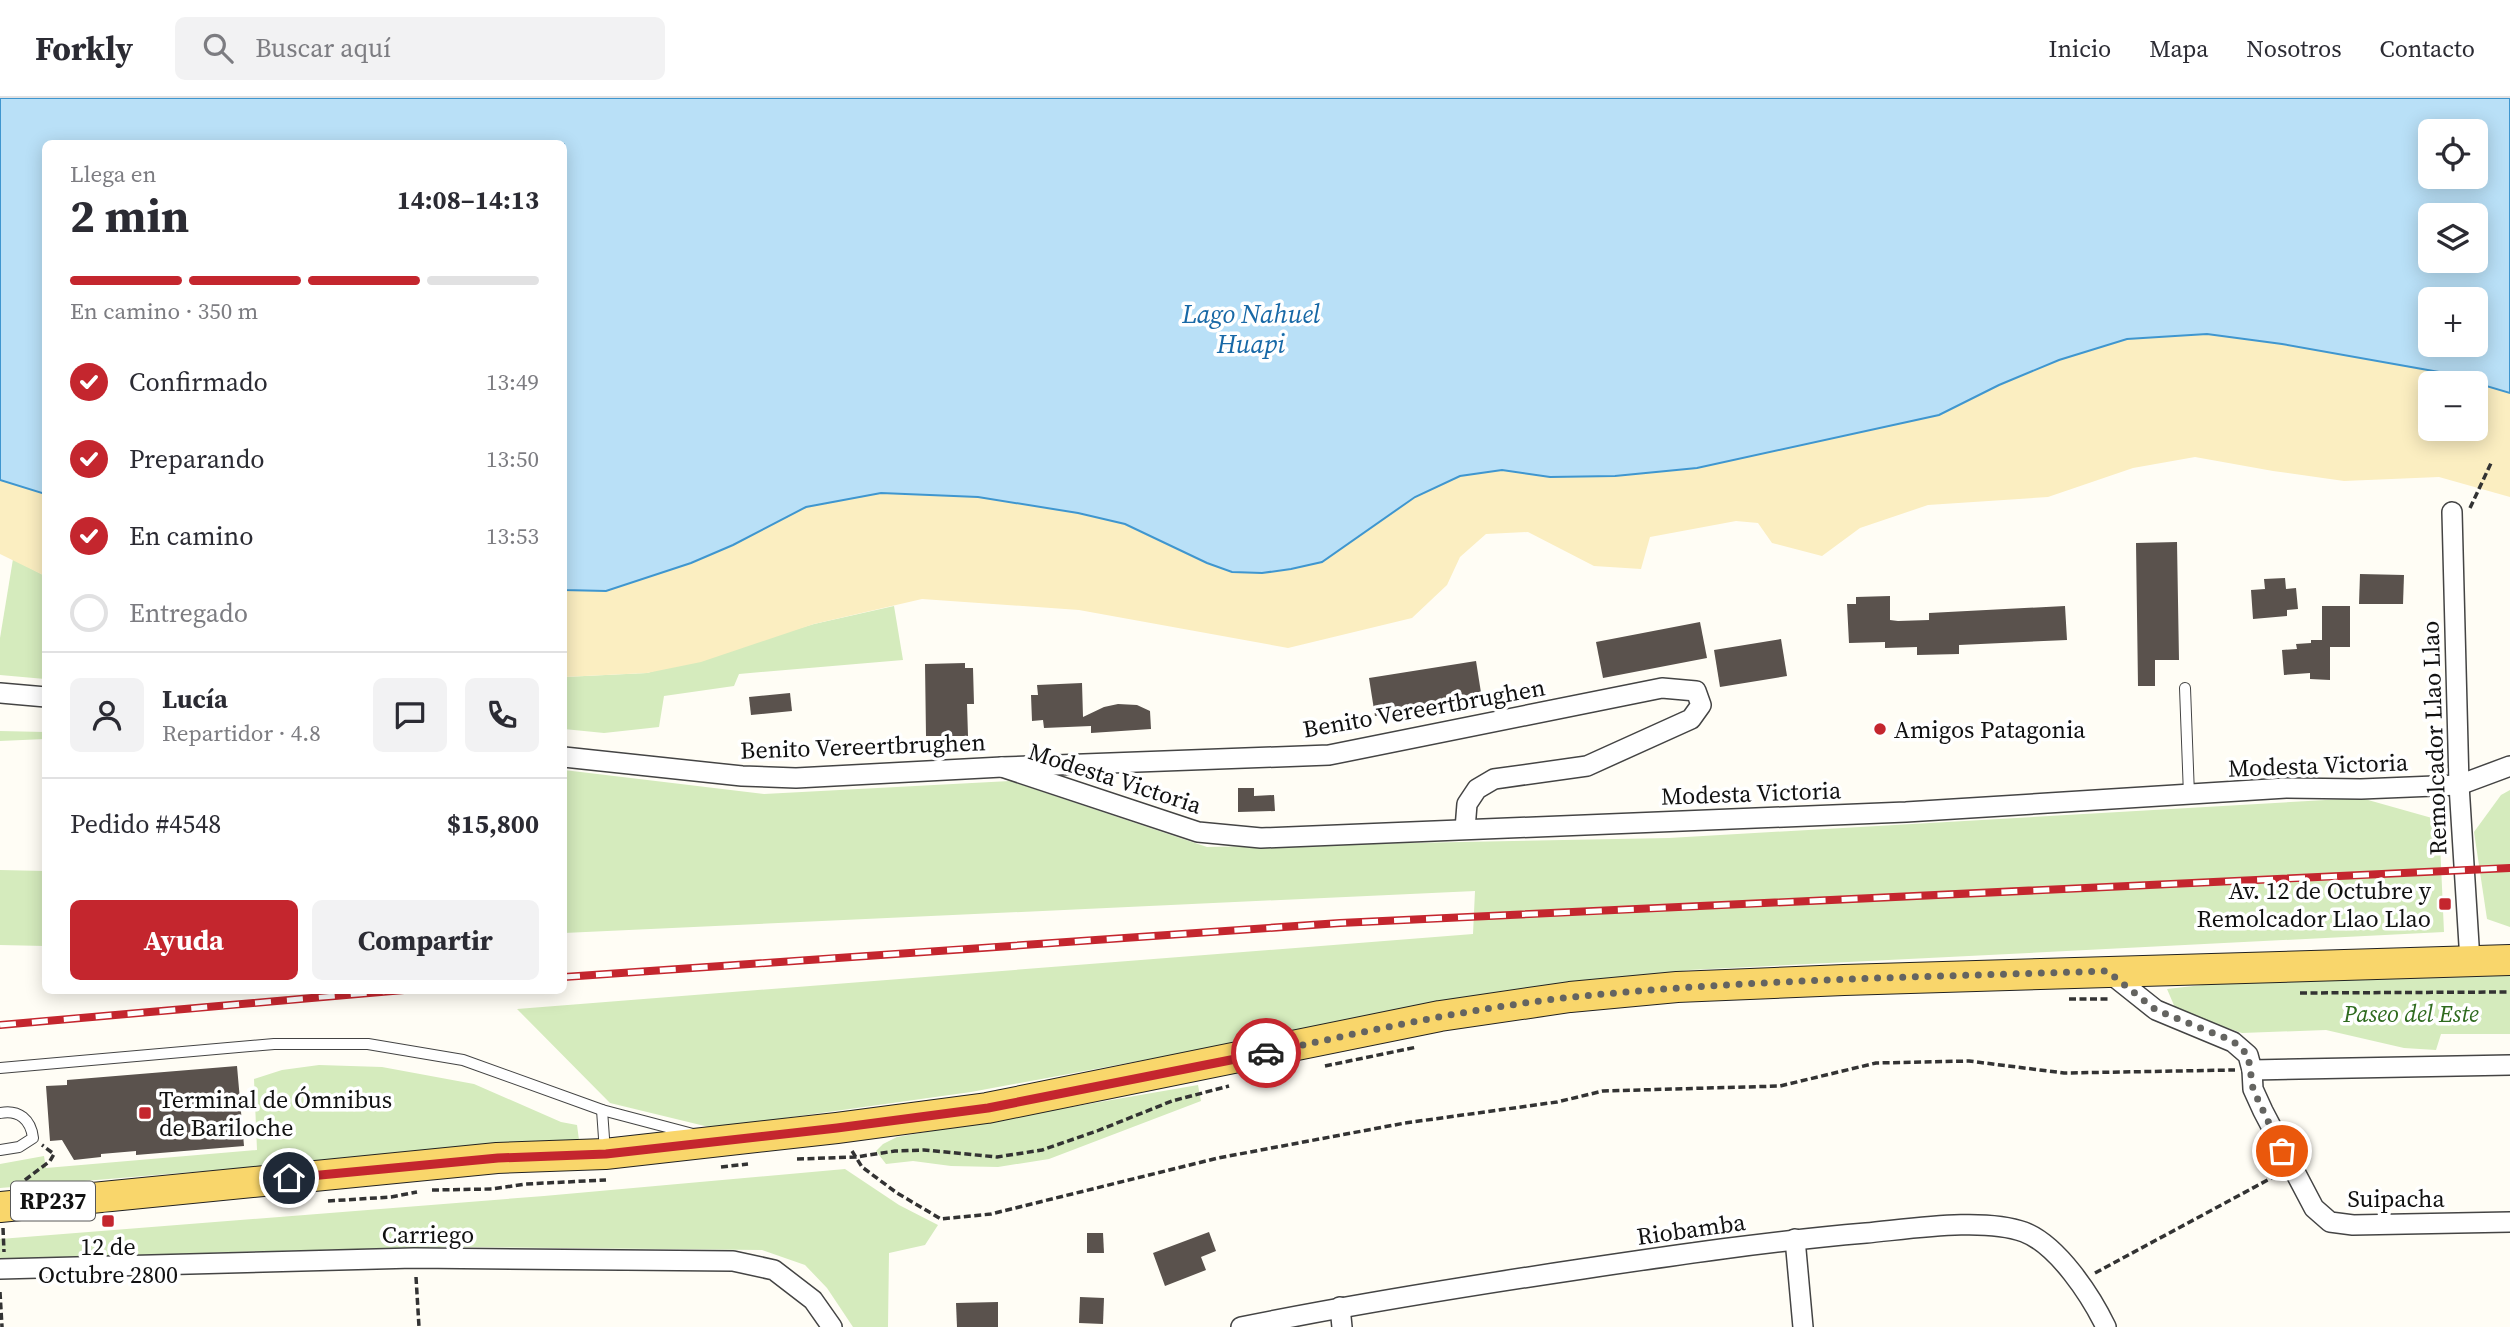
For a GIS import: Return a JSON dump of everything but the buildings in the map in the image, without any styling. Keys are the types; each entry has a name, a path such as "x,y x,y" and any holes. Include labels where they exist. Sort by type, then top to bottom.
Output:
{"main road":[{"name":"RP237","path":"6,1221 498,1158 604,1166 715,1154 837,1128 988,1108 1440,1017 1570,997 1677,987 2510,960"}],"street":[{"name":"Remolcador Llao Llao","path":"2460,511 2459,785 2470,961"},
{"name":"Benito Vereertbrughen","path":"567,757 742,776 796,778 1002,767 1329,755 1662,688 1696,691 1701,705 1691,719 1587,766 1494,779 1477,789 1467,804 1465,829"},
{"path":"0,693 42,697"},
{"name":"Modesta Victoria","path":"1002,767 1198,832 1261,838 1892,813 2286,789 2459,785 2510,766"},
{"name":"Suipacha","path":"2107,971 2156,1010 2233,1041 2248,1055 2253,1089 2291,1168 2314,1208 2330,1222 2353,1225 2510,1222"},
{"path":"2252,1070 2510,1066"},
{"name":"Riobamba","path":"1241,1327 1340,1307 1795,1239 1948,1226 1993,1226 2025,1233 2049,1249 2080,1281 2106,1327"},
{"path":"1795,1239 1803,1327"},
{"name":"Carriego","path":"0,1269 414,1258 733,1261 774,1270 813,1300 832,1327"},
{"path":"1340,1307 1342,1327"}],"lane":[{"path":"2185,688 2189,795"},
{"path":"0,1068 274,1044 368,1044 463,1060 715,1154"},
{"path":"602,1110 604,1166"},
{"path":"0,1113 15,1112 23,1116 29,1122 33,1138 19,1147 0,1150"},
{"path":"498,1158 549,1166"}],"path":[{"path":"2460,511 2493,461"},
{"path":"2299,993 2510,992"},
{"path":"2057,999 2140,997"},
{"path":"1322,1066 1422,1046"},
{"path":"837,1128 862,1167 897,1193 941,1219 991,1214 1218,1158 1391,1125 1557,1102 1603,1091 1780,1086 1876,1063 1969,1062 2064,1073 2252,1070"},
{"path":"789,1159 856,1157 905,1150 997,1157 1042,1150 1172,1101 1237,1084"},
{"path":"20,1183 50,1161 54,1154"},
{"path":"715,1154 755,1163"},
{"path":"324,1201 391,1197 424,1191 492,1189 604,1166"},
{"path":"2080,1281 2291,1168"},
{"path":"414,1258 419,1327"},
{"path":"0,1292 2,1327"}],"green space":[{"path":"13,559 42,574 42,679 0,675 0,638"},
{"path":"894,606 903,660 739,674 734,686 664,696 659,727 604,733 567,729 567,677 647,673 814,624"},
{"path":"0,731 42,732 42,739 0,741"},
{"path":"567,770 764,794 1010,781 1207,847 1669,838 2361,798 2439,820 2444,932 1689,970 1414,1010 971,1092 713,1128 610,1103 517,1009 1473,934 1475,891 567,933"},
{"path":"2510,790 2510,927 2487,919 2474,832 2501,795"},
{"path":"0,870 42,871 42,946 0,945"},
{"name":"Paseo del Este","path":"2510,975 2510,1034 2441,1034 2436,1050 2404,1048 2326,1030 2242,1033 2176,1010 2167,989 2220,983"},
{"path":"319,1065 382,1067 474,1084 561,1122 577,1125 579,1140 0,1188 0,1164 44,1156 46,1168 257,1150 254,1079 282,1070"},
{"path":"1198,1085 1201,1101 1049,1159 998,1167 951,1166 913,1161 886,1164 876,1151 897,1137"},
{"path":"845,1169 899,1205 938,1225 925,1245 889,1253 888,1327 853,1327 827,1288 805,1265 762,1250 450,1247 230,1252 0,1263 0,1239"}],"sand":[{"path":"2207,334 2282,344 2433,371 2418,371 2418,441 2488,441 2488,386 2510,393 2510,497 2439,477 2344,481 2195,457 2133,468 2048,497 1928,505 1860,528 1822,556 1772,543 1758,523 1736,521 1650,537 1641,569 1594,566 1528,532 1486,534 1460,557 1447,585 1412,618 1288,648 1079,610 922,599 814,624 701,662 647,673 567,677 567,590 606,591 691,563 733,545 806,507 881,493 978,497 1078,513 1125,524 1207,563 1322,562 1415,497 1460,476 1502,470 1550,477 1615,476 1697,468 1939,415 1999,385 2059,360 2127,339"},
{"path":"0,480 42,493 42,575 0,554"}],"water":[{"name":"Lago Nahuel Huapi","path":"0,98 2510,98 2510,393 2488,386 2488,371 2433,371 2282,344 2207,334 2127,339 2059,360 1999,385 1939,415 1697,468 1615,476 1550,477 1502,470 1460,476 1415,497 1322,562 1291,569 1262,573 1232,572 1125,524 1078,513 978,497 881,493 806,507 733,545 691,563 606,591 567,590 567,140 42,140 42,493 0,480"}],"railway":[{"path":"567,977 1340,923 2510,868"},
{"path":"0,1025 358,994"}],"way so far":[{"path":"1266,1053 1440,1017 1570,997 1677,987 2107,971 2156,1010 2233,1041 2248,1055 2253,1089 2282,1151"}],"place":[{"name":"Amigos Patagonia","path":"1880,729"},
{"name":"Av. 12 de Octubre y Remolcador Llao Llao","path":"2445,904"},
{"name":"Terminal de Ómnibus de Bariloche","path":"145,1113"},
{"name":"12 de Octubre 2800","path":"108,1221"}],"route":[{"path":"289,1178 498,1158 606,1154 837,1128 988,1108 1266,1053"}]}
